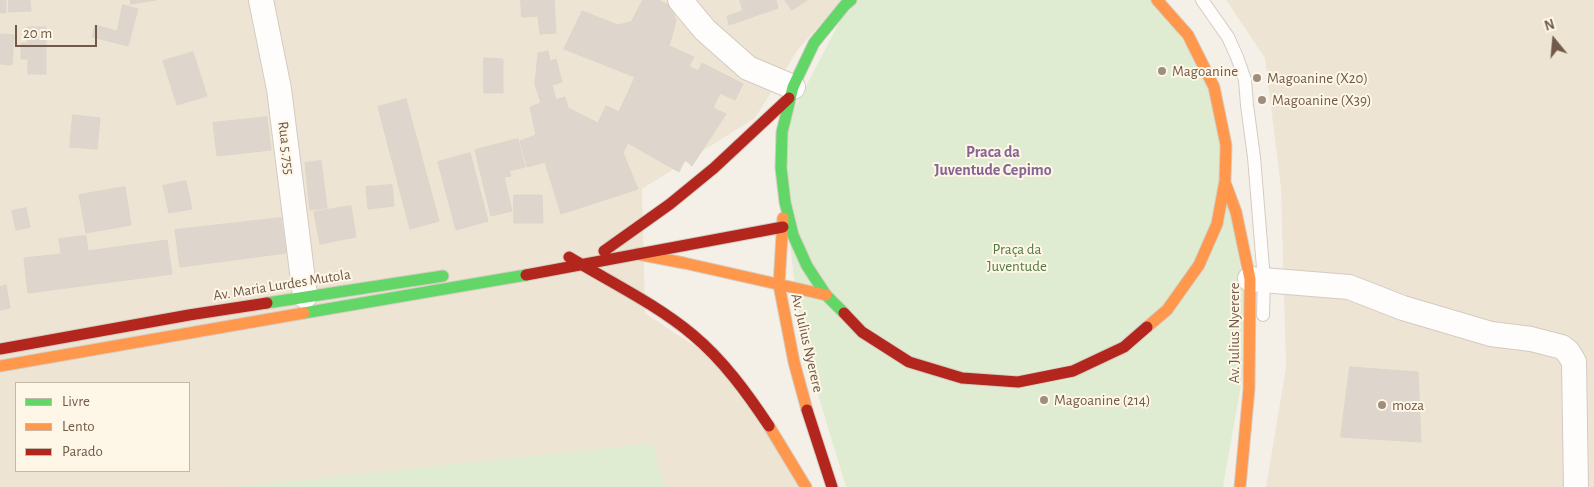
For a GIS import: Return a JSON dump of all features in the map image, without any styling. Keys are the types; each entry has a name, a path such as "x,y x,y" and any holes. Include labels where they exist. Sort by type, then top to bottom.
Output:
{"main road":[{"path":"850,0 814,43 791,92 782,132 781,168 784,202 793,236 808,266 826,295 862,332"},
{"path":"1157,0 1188,35 1214,87 1226,145 1225,181 1217,224 1199,265"},
{"path":"604,251 670,204 714,168 791,92"},
{"name":"Av. Julius Nyerere","path":"1225,181 1257,280 1240,487"},
{"name":"Av. Julius Nyerere","path":"784,202 779,285 794,362 832,487"},
{"path":"0,366 515,277 783,227"},
{"path":"510,266 604,251 638,254 723,271 826,295"},
{"path":"569,257 667,315 700,341 744,390 806,487"},
{"name":"Av. Maria Lurdes Mutola","path":"0,350 189,315 452,275"}],"street":[{"name":"Rua 5.755","path":"261,0 279,89 305,296"},
{"path":"680,0 705,30 748,68 791,92"},
{"path":"1257,280 1349,287 1403,308 1491,334 1531,339 1562,347 1568,352 1574,362 1576,487"}],"lane":[{"path":"1202,0 1228,37 1245,80 1254,157 1257,280 1262,329 1259,384 1249,389"},
{"path":"862,332 900,370 969,390 1042,387 1105,368 1183,306 1202,267 1199,265"}],"shaded area":[{"path":"0,0 843,0 799,48 755,118 642,189 645,313 744,379 803,487 0,487"},
{"path":"1226,0 1594,0 1594,487 1266,487 1286,367 1281,188 1265,58"}],"green space":[{"name":"Praça da Juventude","path":"851,0 1157,0 1214,87 1250,334 1223,487 846,487 819,398 797,303 785,202 782,132"},
{"path":"652,443 665,487 238,487"}],"building":[{"path":"0,0 6,0 6,13 0,13"},
{"path":"9,0 30,0 31,11 9,12"},
{"path":"131,0 156,0 131,4"},
{"path":"521,0 554,0 556,33 540,34 538,16 522,17"},
{"path":"643,0 658,0 671,6 676,21 669,46 694,57 689,66 698,71 702,63 743,84 735,100 720,93 713,108 726,114 692,166 685,160 679,172 628,143 623,153 638,189 561,214 545,162 527,167 520,141 536,135 530,107 541,103 535,84 538,53 548,51 550,61 556,59 562,82 552,85 556,100 565,97 568,108 598,123 606,106 619,112 635,77 564,49 582,11 618,25 631,22"},
{"path":"776,0 778,8 729,25 727,16 743,11 740,1"},
{"path":"785,0 807,0 792,10"},
{"path":"123,5 138,9 128,46 92,37 95,25 117,31"},
{"path":"27,27 46,27 46,74 28,74 28,59 21,59 21,43 27,43"},
{"path":"0,34 14,35 12,65 0,64"},
{"path":"193,52 207,96 177,105 163,61"},
{"path":"484,58 503,59 503,93 484,93"},
{"path":"406,99 439,221 410,229 378,107"},
{"path":"73,115 100,118 97,149 70,147"},
{"path":"267,117 271,150 217,156 213,123"},
{"path":"518,139 525,167 509,171 511,176 504,177 512,211 491,216 475,150"},
{"path":"470,153 488,221 456,230 438,162"},
{"path":"321,161 327,208 310,210 305,163"},
{"path":"186,181 192,209 169,213 163,186"},
{"path":"392,185 394,206 368,209 366,187"},
{"path":"125,187 131,225 86,233 79,195"},
{"path":"514,195 542,195 543,223 514,223"},
{"path":"351,206 356,237 320,244 314,212"},
{"path":"26,208 30,227 16,230 12,211"},
{"path":"281,218 286,253 180,267 175,230"},
{"path":"86,236 88,251 167,240 172,274 28,293 24,258 61,254 59,239"},
{"path":"6,285 10,308 0,310 0,287"},
{"name":"moza","path":"1350,367 1418,372 1421,442 1341,437"}],"traffic: fast":[{"path":"844,313 826,295 807,266 793,235 785,202 781,168 782,132 793,87 814,43 851,0"},
{"path":"304,313 526,275"},
{"path":"267,303 443,276"}],"traffic: slow":[{"path":"1147,327 1167,310 1199,265 1217,224 1225,181 1226,145 1214,87 1188,35 1157,0"},
{"path":"1226,185 1236,212 1250,279 1249,389 1240,487"},
{"path":"783,218 779,285 794,362 807,410"},
{"path":"637,254 826,295"},
{"path":"0,366 304,313"},
{"path":"769,426 806,487"}],"traffic: jam":[{"path":"604,251 670,204 714,168 789,98"},
{"path":"526,275 783,227"},
{"path":"569,257 664,313 693,335 734,378 769,426"},
{"path":"0,349 267,303"},
{"path":"844,313 862,332 909,362 962,378 1018,382 1073,371 1124,347 1147,327"},
{"path":"807,410 832,487"}],"place":[{"name":"Magoanine","path":"1162,71"},
{"name":"Magoanine (X20)","path":"1257,78"},
{"name":"Magoanine (X39)","path":"1262,100"},
{"name":"Magoanine (214)","path":"1044,400"},
{"name":"moza","path":"1382,405"}],"district":[{"name":"Praca da Juventude Cepimo","path":"993,161"}]}
